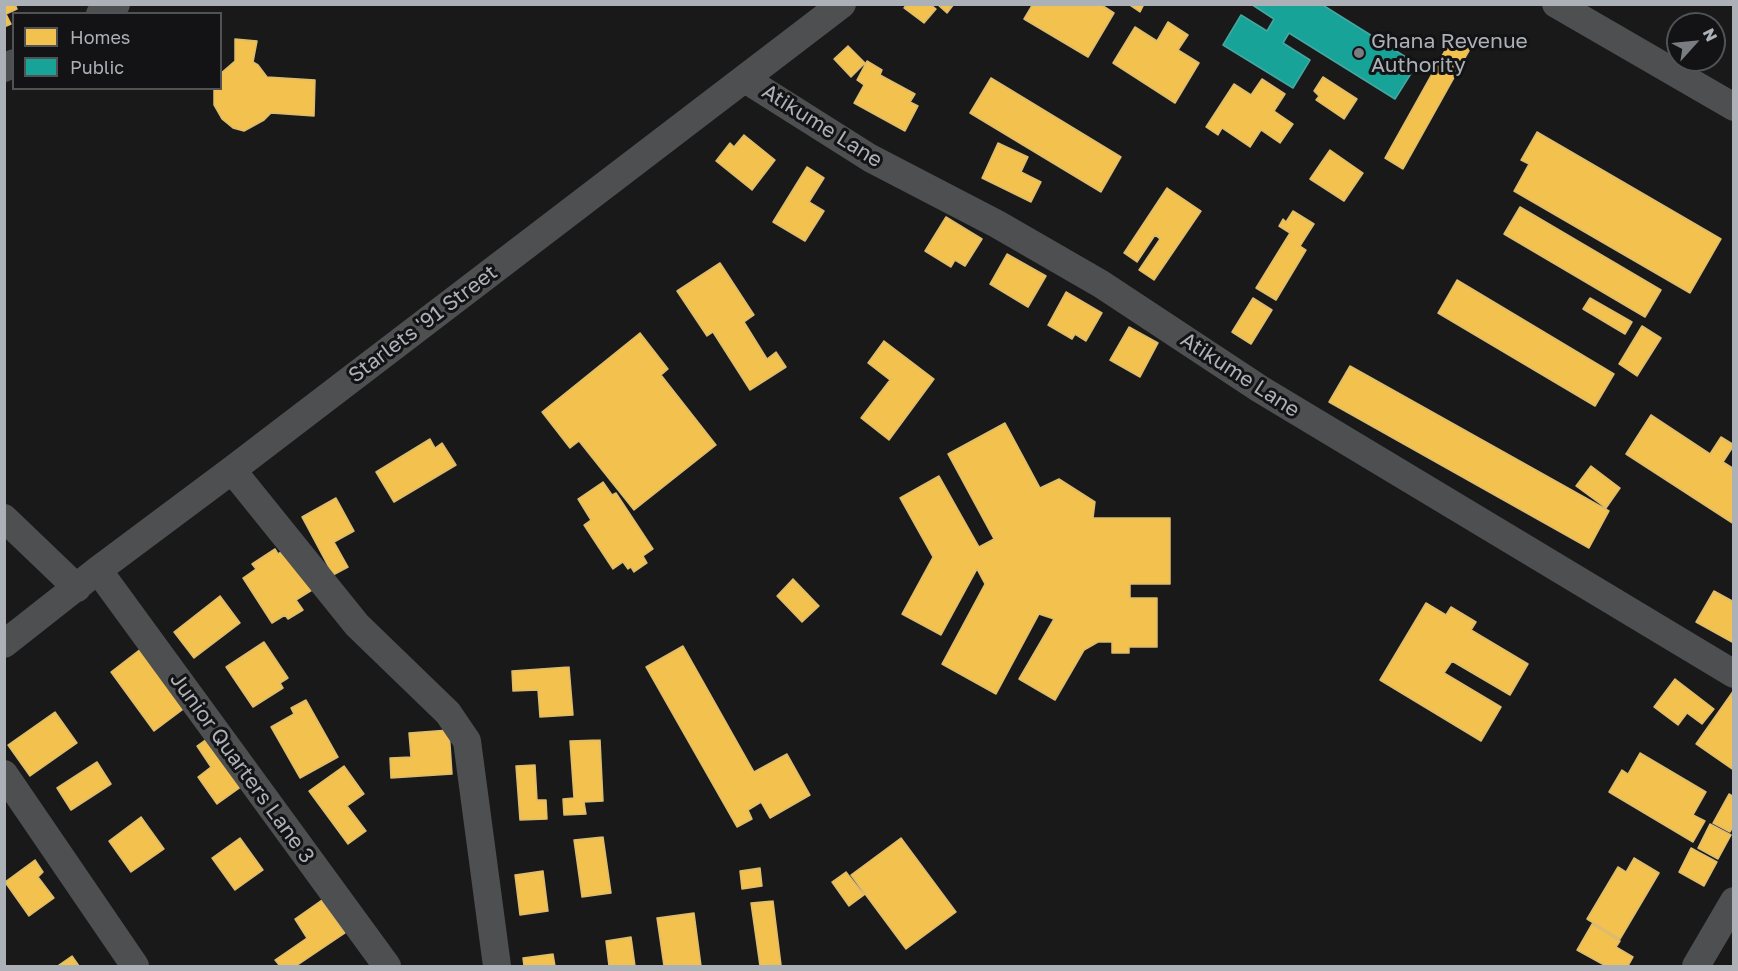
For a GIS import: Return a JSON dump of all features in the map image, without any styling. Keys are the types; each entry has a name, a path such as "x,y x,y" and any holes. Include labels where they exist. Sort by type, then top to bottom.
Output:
{"street":[{"path":"103,12 116,4"},
{"name":"Starlets '91 Street","path":"4,644 842,4"},
{"path":"1556,4 1734,107"},
{"name":"Atikume Lane","path":"745,79 870,158 997,224 1101,284 1260,390 1734,674"},
{"path":"232,470 357,625 448,713 467,741 497,966"},
{"name":"Junior Quarters Lane 3","path":"4,518 88,579 387,966"},
{"path":"4,774 135,966"},
{"path":"1696,966 1734,901"}],"building: Homes":[{"path":"4,4 15,4 17,9 6,14 11,24 4,27"},
{"path":"907,4 930,4 936,9 924,23 904,8"},
{"path":"937,4 954,4 947,13"},
{"path":"1033,4 1100,4 1114,13 1088,57 1024,19"},
{"path":"1128,4 1144,4 1140,12"},
{"path":"1168,22 1188,35 1178,50 1199,63 1175,103 1113,63 1135,27 1157,41"},
{"path":"1452,38 1470,49 1403,169 1385,158"},
{"path":"235,39 257,41 253,62 267,77 315,80 314,116 271,113 264,120 244,131 233,128 222,119 214,105 214,90 222,90 222,72 235,61"},
{"path":"848,46 865,63 851,77 834,59"},
{"path":"867,61 882,70 880,75 915,94 910,102 918,106 905,131 854,103 864,85 857,80"},
{"path":"1323,77 1357,99 1344,119 1316,100 1319,96 1314,91"},
{"path":"991,78 1121,157 1101,192 970,113"},
{"path":"1262,79 1285,94 1274,111 1293,124 1280,143 1261,130 1250,147 1222,128 1218,135 1206,127 1234,84 1251,95"},
{"path":"1537,132 1721,239 1690,293 1514,191 1529,164 1521,160"},
{"path":"744,135 775,160 752,190 716,161 730,143 734,147"},
{"path":"998,143 1028,157 1021,172 1041,182 1031,202 982,178"},
{"path":"1330,150 1363,173 1344,201 1310,179"},
{"path":"807,167 824,178 809,202 824,211 805,241 773,222"},
{"path":"1167,188 1201,211 1154,280 1139,270 1160,239 1155,235 1137,262 1124,253"},
{"path":"1520,207 1661,290 1645,317 1504,234"},
{"path":"1293,211 1314,224 1300,246 1306,250 1276,300 1256,288 1290,233 1279,226 1283,219 1286,222"},
{"path":"946,217 982,239 965,266 955,260 951,267 925,251"},
{"path":"1007,254 1046,276 1028,307 990,284"},
{"path":"720,263 754,315 744,322 767,359 776,352 786,367 750,390 713,332 707,336 677,291"},
{"path":"1457,280 1614,374 1595,406 1438,313"},
{"path":"1066,292 1102,313 1086,341 1075,334 1072,339 1048,325"},
{"path":"1253,298 1272,310 1251,344 1232,332"},
{"path":"1590,298 1632,322 1625,334 1583,309"},
{"path":"1642,326 1661,338 1637,376 1619,364"},
{"path":"1129,327 1158,343 1140,377 1110,360"},
{"path":"640,333 668,369 661,375 716,445 634,510 579,441 570,448 542,412"},
{"path":"884,341 934,379 889,440 861,418 890,380 868,363"},
{"path":"1350,366 1609,511 1589,548 1329,402"},
{"path":"1651,415 1710,454 1721,437 1734,445 1723,462 1734,469 1734,524 1626,454"},
{"path":"1005,423 1040,488 1059,479 1095,502 1093,518 1170,518 1170,584 1130,584 1130,598 1157,598 1157,647 1129,647 1129,653 1112,653 1112,642 1098,642 1084,650 1055,700 1019,679 1054,619 1039,614 996,694 942,664 985,584 977,569 941,635 902,614 933,557 900,498 939,476 979,547 994,539 948,454"},
{"path":"430,439 435,448 442,443 456,465 394,502 376,472"},
{"path":"1591,466 1620,488 1606,508 1576,486"},
{"path":"603,482 612,495 616,493 653,549 643,556 647,563 634,572 631,567 628,569 623,562 613,569 584,525 591,520 578,499"},
{"path":"336,498 354,531 334,542 348,567 333,575 302,517"},
{"path":"275,549 278,554 286,549 312,590 296,600 303,610 288,619 285,615 272,623 243,578 256,569 252,564"},
{"path":"793,579 819,606 802,622 777,596"},
{"path":"1714,591 1734,602 1734,643 1696,622"},
{"path":"220,596 240,623 194,658 174,632"},
{"path":"1426,603 1446,615 1451,607 1476,622 1471,630 1528,664 1510,695 1452,661 1444,673 1501,707 1481,741 1380,680"},
{"path":"264,642 288,678 280,683 283,688 253,707 226,667"},
{"path":"683,646 754,772 787,754 810,795 770,818 761,802 748,810 752,819 737,827 646,667"},
{"path":"142,648 186,707 154,731 111,672"},
{"path":"569,667 573,715 540,717 538,690 513,691 512,671"},
{"path":"1675,679 1714,709 1702,724 1687,713 1678,725 1654,707"},
{"path":"1734,690 1734,767 1732,769 1696,744"},
{"path":"306,700 338,757 300,778 271,727 294,714 291,708"},
{"path":"55,712 77,743 30,776 8,745"},
{"path":"449,730 452,774 391,778 390,758 411,757 409,733"},
{"path":"211,736 245,784 217,804 198,777 211,767 197,746"},
{"path":"600,740 603,801 584,802 586,814 564,815 563,799 574,798 570,741"},
{"path":"1640,753 1706,792 1693,815 1705,821 1693,842 1609,792 1622,770 1628,774"},
{"path":"97,762 111,784 71,810 57,788"},
{"path":"535,765 537,800 546,800 547,819 520,820 516,766"},
{"path":"344,766 364,794 347,806 366,831 348,844 309,791"},
{"path":"1729,794 1734,797 1734,825 1730,832 1713,823"},
{"path":"141,817 164,849 131,872 109,841"},
{"path":"1710,824 1731,835 1718,859 1698,848"},
{"path":"603,837 611,893 582,897 574,840"},
{"path":"240,838 263,870 235,890 212,858"},
{"path":"901,838 956,912 906,949 851,875"},
{"path":"1691,848 1717,862 1704,886 1679,872"},
{"path":"1634,858 1659,873 1620,939 1587,919 1618,867 1626,872"},
{"path":"35,860 43,872 38,877 54,898 29,916 5,882"},
{"path":"760,868 762,886 742,889 740,871"},
{"path":"543,871 548,911 520,915 515,875"},
{"path":"846,872 864,895 849,906 832,882"},
{"path":"322,900 345,933 296,966 280,966 275,960 307,938 295,919"},
{"path":"773,901 781,965 760,966 751,903"},
{"path":"694,913 701,966 664,966 657,918"},
{"path":"1592,924 1620,941 1616,947 1633,957 1628,966 1606,966 1577,950"},
{"path":"631,937 635,966 609,966 606,941"},
{"path":"553,954 555,966 524,966 523,958"},
{"path":"72,956 79,966 59,965"}],"building: Public":[{"name":"Ghana Revenue Authority","path":"1251,4 1321,4 1417,64 1395,99 1289,33 1283,43 1310,60 1293,88 1223,45 1241,15 1267,31 1274,19"}],"place":[{"name":"Ghana Revenue Authority","path":"1359,53"}]}
